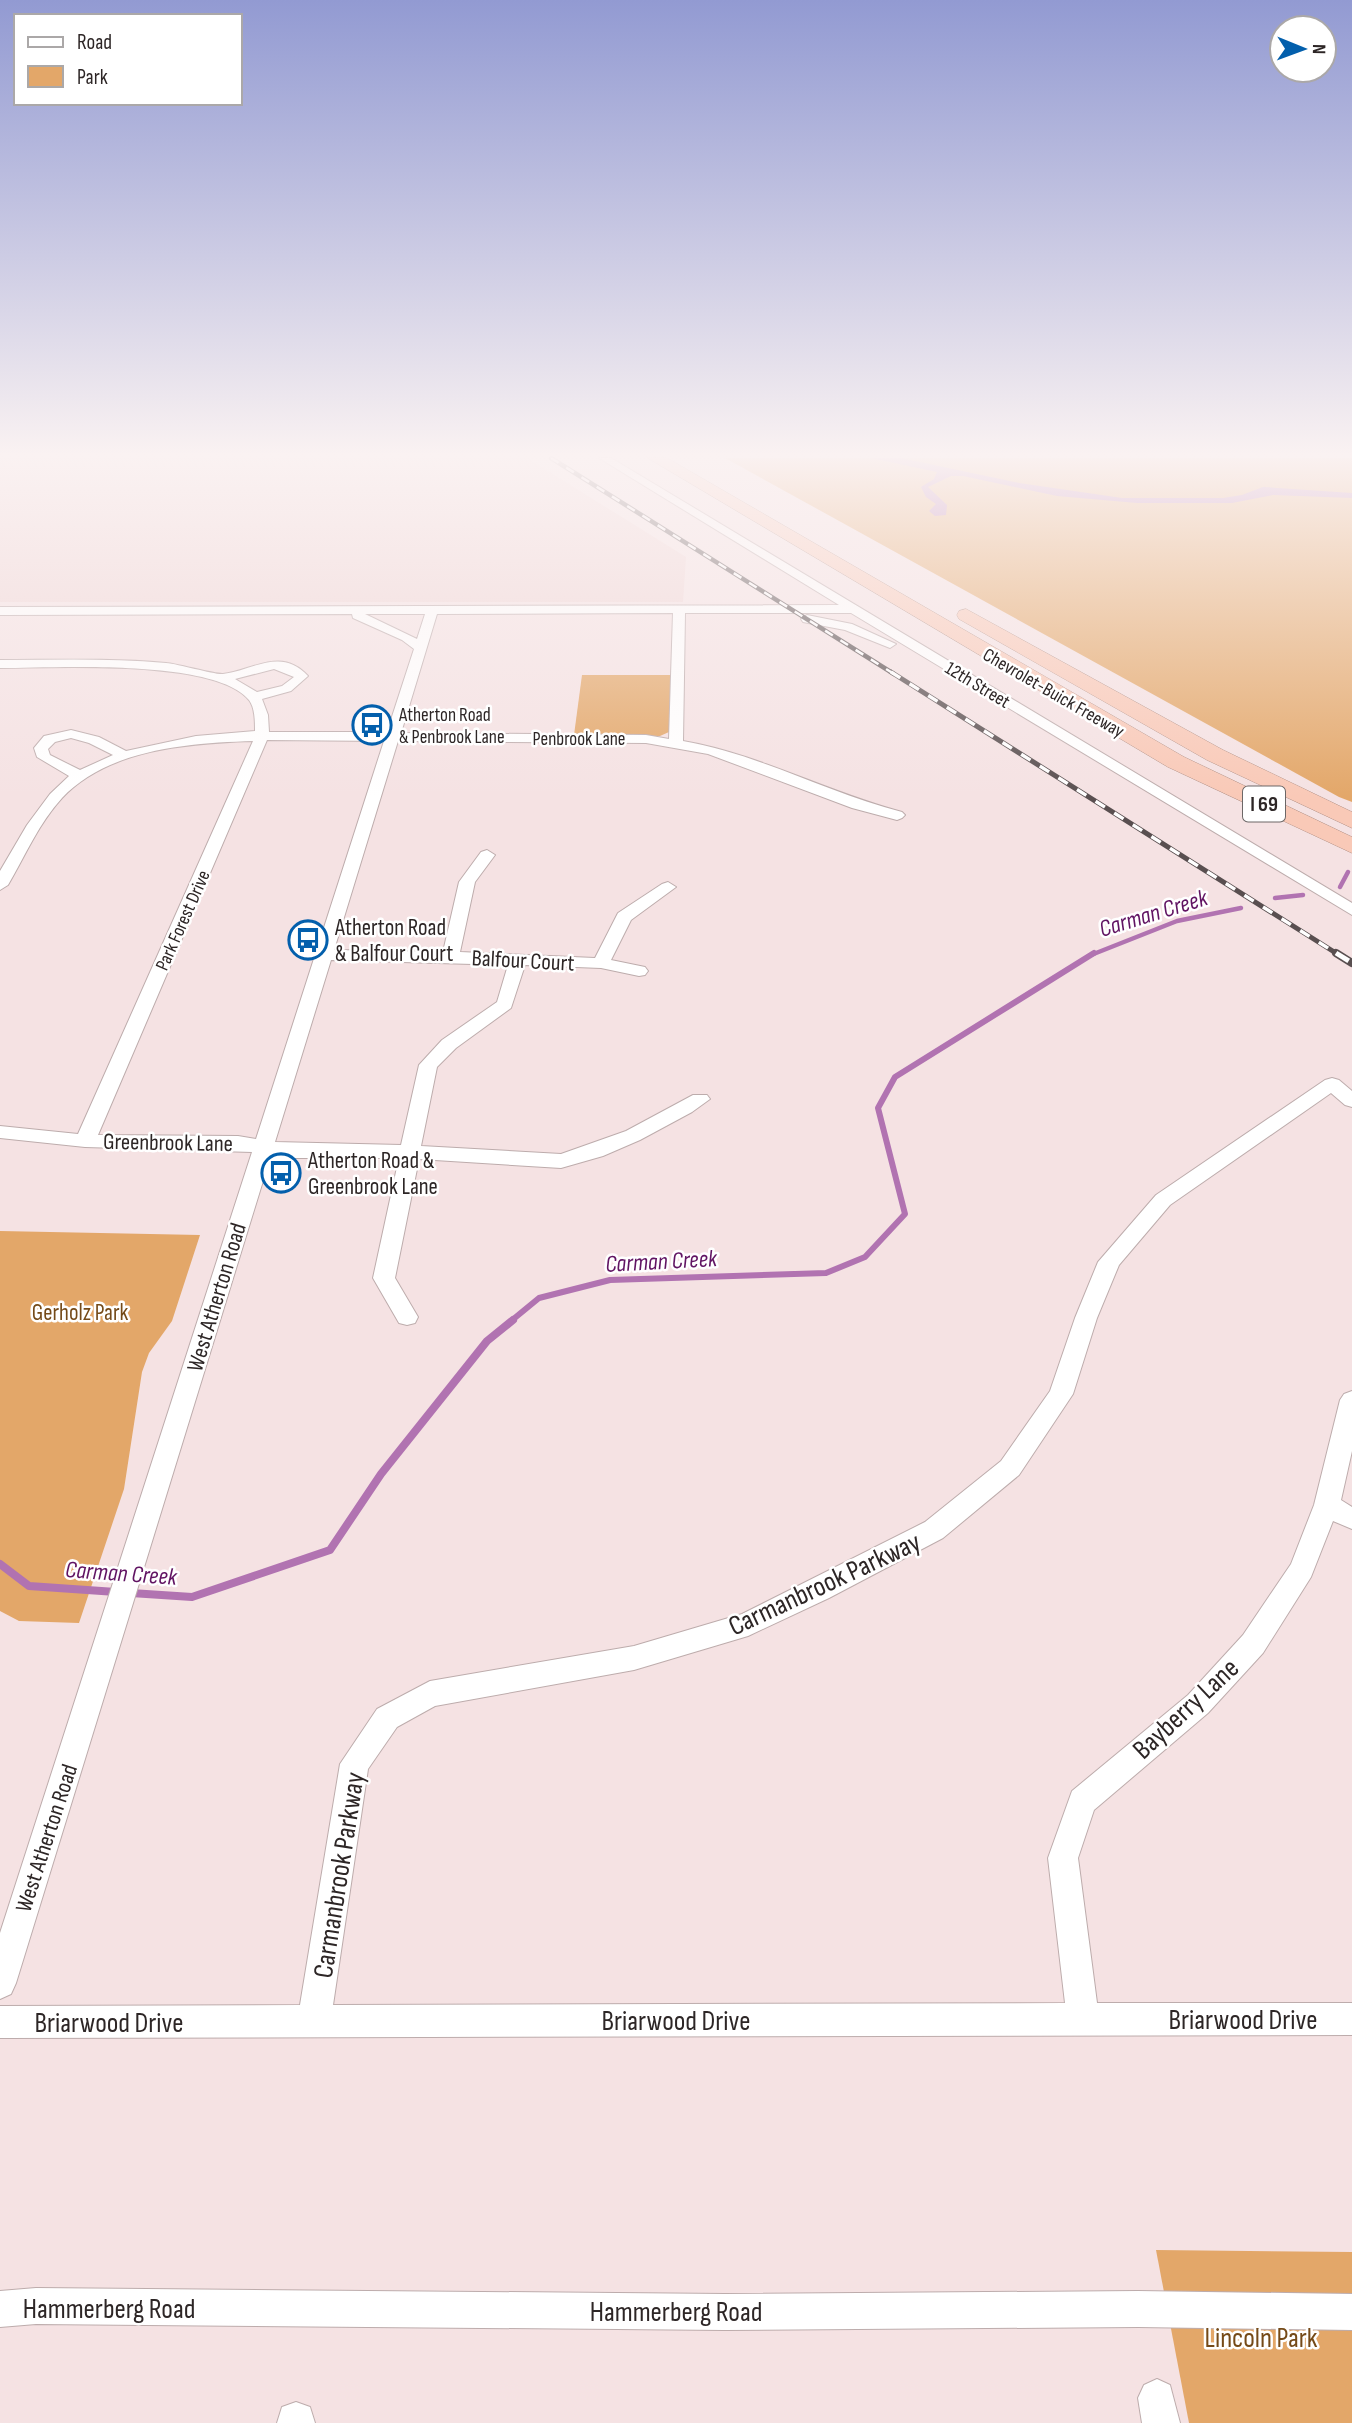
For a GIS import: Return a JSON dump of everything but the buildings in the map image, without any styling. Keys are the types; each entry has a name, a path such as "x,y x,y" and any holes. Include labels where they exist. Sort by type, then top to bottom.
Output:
{"highway":[{"name":"Chevrolet-Buick Freeway","path":"849,571 1176,762 1352,846"},
{"name":"Chevrolet-Buick Freeway","path":"946,604 1215,755 1352,821"},
{"path":"1176,762 1228,799 1352,860"}],"street":[{"path":"743,610 788,602 800,593 800,588 779,571"},
{"name":"12th Street","path":"792,571 1352,910"},
{"path":"0,611 854,609"},
{"path":"676,743 680,610"},
{"path":"743,610 848,627 952,668"},
{"path":"345,611 407,637 419,648"},
{"name":"West Atherton Road","path":"0,1983 432,611"},
{"path":"0,664 159,667 225,678 254,696 261,713 262,736"},
{"path":"225,678 270,666 293,668 301,676 295,684 285,689 254,696"},
{"path":"79,775 44,757 41,748 44,744 61,736 88,736 125,756"},
{"name":"Penbrook Lane","path":"0,885 51,801 79,775 125,756 190,743 262,736 646,739 711,750 858,805 897,815"},
{"name":"Park Forest Drive","path":"85,1141 262,736"},
{"path":"450,957 467,882 487,855"},
{"path":"601,963 624,917 668,887"},
{"name":"Balfour Court","path":"323,956 450,957 601,963 639,971"},
{"path":"407,1317 383,1278 428,1065 449,1044 505,1004 517,960"},
{"name":"Carmanbrook Parkway","path":"314,2022 354,1764 387,1718 430,1694 634,1658 748,1624 820,1590 934,1530 1010,1468 1061,1394 1086,1318 1109,1262 1163,1200 1332,1084 1352,1101"},
{"name":"Greenbrook Lane","path":"0,1132 85,1141 238,1143 290,1151 410,1152 561,1161 583,1157 679,1112 700,1099"},
{"name":"Bayberry Lane","path":"1083,2018 1063,1858 1082,1801 1198,1704 1253,1644 1302,1569 1327,1505 1352,1401"},
{"path":"1327,1505 1352,1519"},
{"name":"Briarwood Drive","path":"0,2022 1352,2019"},
{"name":"Hammerberg Road","path":"0,2309 50,2306 725,2312 1139,2309 1352,2312"}],"shaded area":[{"path":"0,571 685,571 683,602 0,602"}],"green space":[{"path":"930,571 1352,571 1352,802"},
{"path":"582,675 672,675 669,732 660,736 574,735"},
{"name":"Gerholz Park","path":"0,1231 200,1235 172,1321 149,1353 142,1372 124,1489 79,1623 19,1621 0,1611"},
{"name":"Lincoln Park","path":"1156,2250 1352,2252 1352,2423 1189,2423"}],"waterway":[{"name":"Carman Creek","path":"1340,887 1348,872"},
{"name":"Carman Creek","path":"1275,898 1303,895"},
{"name":"Carman Creek","path":"1091,955 1177,921 1241,908"},
{"name":"Carman Creek","path":"511,1321 539,1298 610,1280 826,1273 865,1257 905,1214 878,1108 895,1077 1094,953"},
{"name":"Carman Creek","path":"131,1593 192,1597 330,1550 381,1474 487,1341 513,1320"},
{"name":"Carman Creek","path":"0,1564 29,1586 116,1592"}],"railway":[{"path":"731,571 894,674"},
{"path":"891,672 1339,955"},
{"path":"1336,953 1352,963"}],"place":[{"name":"Atherton Road & Penbrook Lane","path":"372,725"},
{"name":"Atherton Road & Balfour Court","path":"308,940"},
{"name":"Atherton Road & Greenbrook Lane","path":"281,1173"}]}
